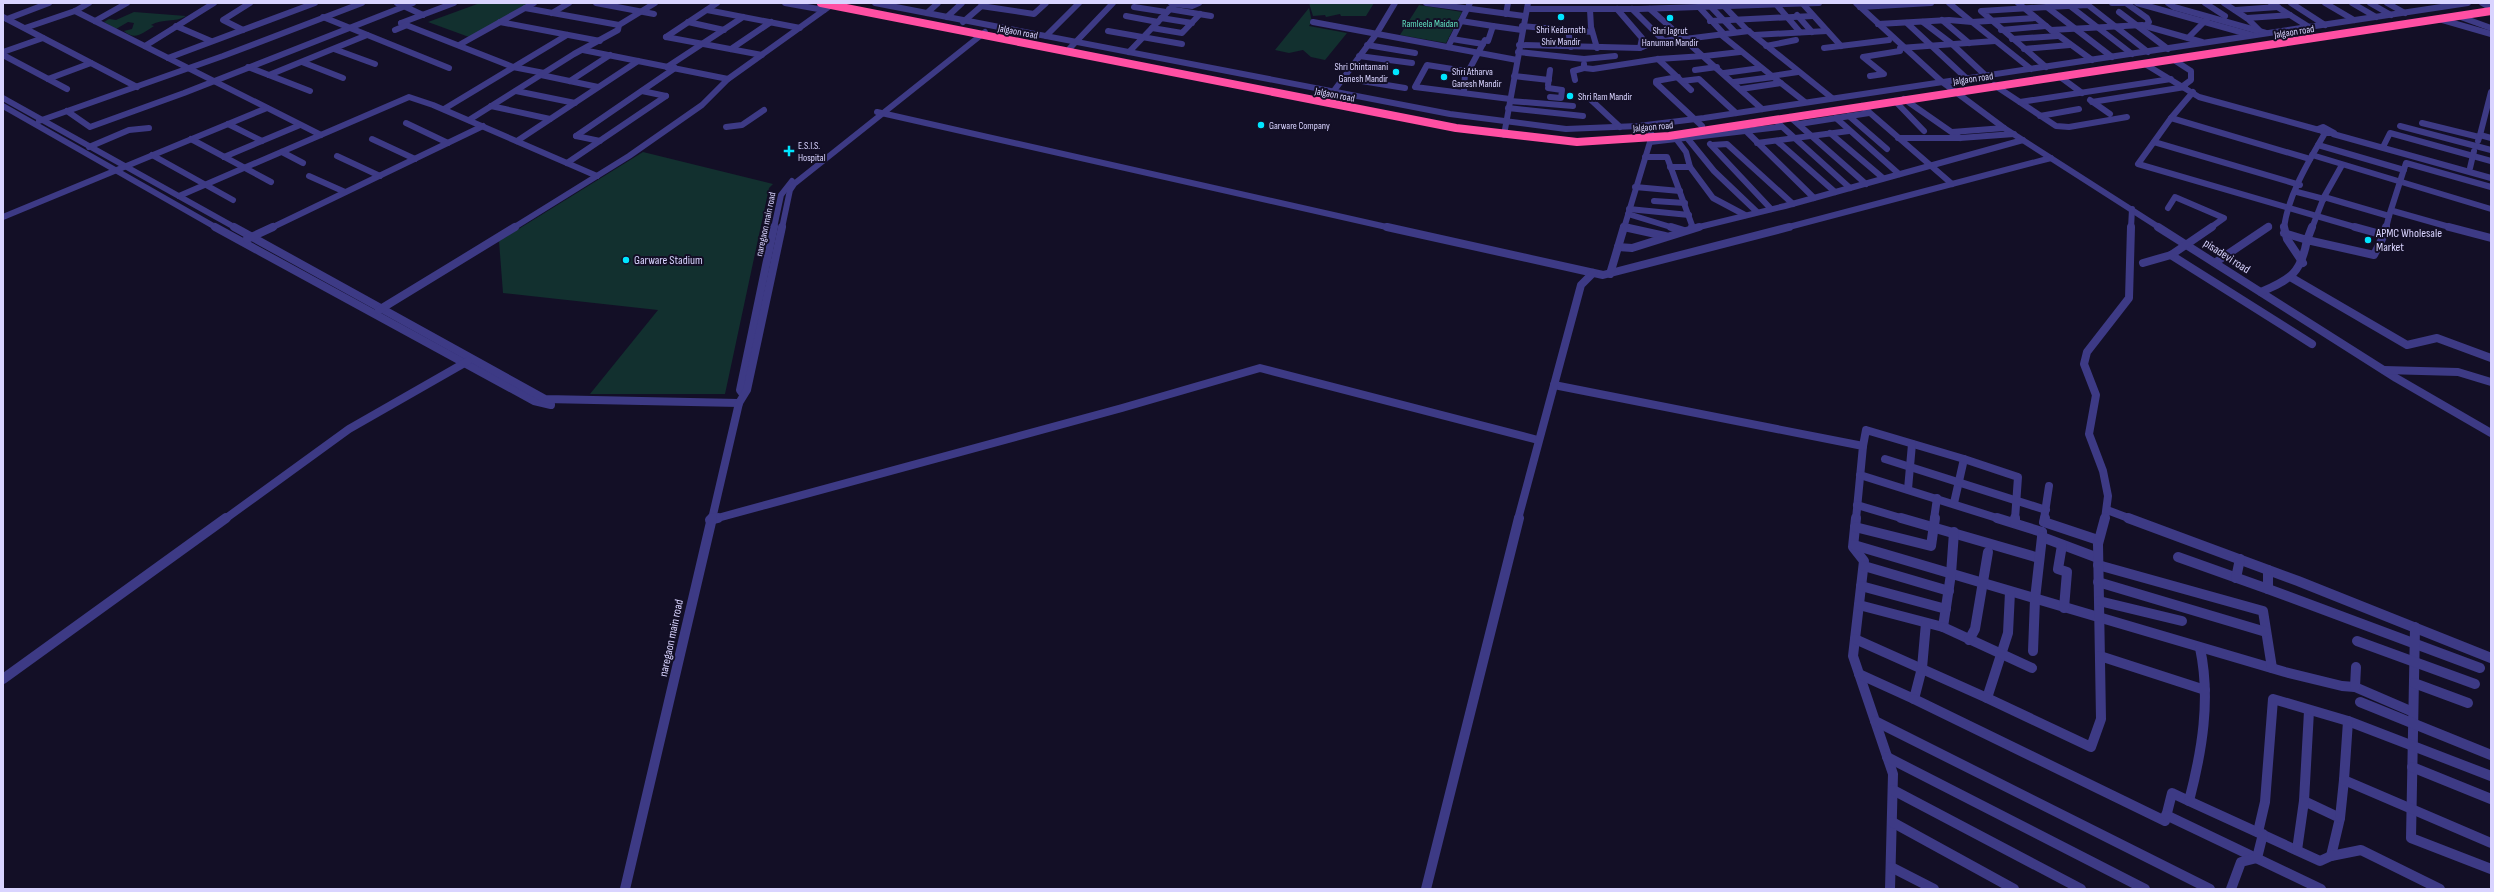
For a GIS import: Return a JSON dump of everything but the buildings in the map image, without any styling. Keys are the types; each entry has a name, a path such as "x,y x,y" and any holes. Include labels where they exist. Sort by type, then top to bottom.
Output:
{"highway":[{"name":"Jalgaon road","path":"841,3 1456,128 1505,129"},
{"name":"Jalgaon road","path":"822,7 832,4 1070,48 1438,121 1505,129 1576,142 1651,137 1775,120 1895,101 1950,90 2174,60 2439,19 2458,16 2491,7"},
{"name":"Jalgaon road","path":"1651,137 1702,126 1950,90 2491,7"}],"street":[{"path":"5,18 49,3"},
{"path":"25,28 75,11 89,3"},
{"path":"95,21 127,3"},
{"path":"145,46 214,3"},
{"path":"243,30 223,20 250,3"},
{"path":"168,58 315,3"},
{"path":"41,121 362,3"},
{"path":"397,3 423,15"},
{"path":"67,111 90,127 413,3"},
{"path":"454,3 401,23 513,67 598,87"},
{"path":"459,45 534,3"},
{"path":"552,13 569,3"},
{"path":"596,3 654,14"},
{"path":"525,8 619,25 655,3"},
{"path":"717,3 666,37 762,55"},
{"path":"785,3 822,7"},
{"path":"875,3 1450,114 1505,129 1557,128 1594,130 1695,119 1984,74 2046,67 2468,3"},
{"path":"927,13 938,3"},
{"path":"946,17 962,3"},
{"path":"1007,10 1015,3"},
{"path":"958,26 983,5 1034,14 1046,3"},
{"path":"1046,36 1079,3"},
{"path":"1070,48 1113,3"},
{"path":"1171,3 1192,6 1198,3"},
{"path":"1333,92 1377,33 1395,3"},
{"path":"1426,3 1524,16"},
{"path":"1448,47 1470,3"},
{"path":"1494,12 1495,3"},
{"path":"1506,14 1508,3"},
{"path":"1554,10 1555,3"},
{"path":"1643,3 1648,9 1705,56 1762,109"},
{"path":"1505,129 1516,60 1527,6 1554,10 1618,10 1648,9 1658,6 1672,5 1712,8 1723,5 1819,3"},
{"path":"1850,3 1900,49"},
{"path":"1858,5 1931,3"},
{"path":"1949,3 2030,69"},
{"path":"2018,3 2058,36 2092,60"},
{"path":"2112,3 2125,3 2148,18 2149,22 2145,26"},
{"path":"2137,3 2254,36"},
{"path":"2168,3 2174,7 2270,34"},
{"path":"2205,3 2225,16"},
{"path":"2224,3 2247,18 2259,30"},
{"path":"2271,3 2310,27"},
{"path":"2292,3 2325,25"},
{"path":"2325,3 2354,20"},
{"path":"2352,3 2376,17"},
{"path":"2370,3 2391,15"},
{"path":"2387,3 2405,13"},
{"path":"2482,3 2491,7"},
{"path":"1129,52 1175,4"},
{"path":"1776,4 1800,32"},
{"path":"1788,4 1812,32"},
{"path":"1803,4 1841,46"},
{"path":"1723,5 1766,46 1832,98"},
{"path":"1858,5 1878,24 1900,49"},
{"path":"2046,67 1981,12 2088,5 2148,52"},
{"path":"2070,6 2132,54"},
{"path":"374,313 597,176 702,105 728,79 800,28 822,7"},
{"path":"1134,7 1211,16"},
{"path":"1699,7 1710,21 1740,52 1805,102"},
{"path":"2047,7 2112,57"},
{"path":"2235,10 2278,7"},
{"path":"1712,8 1735,32"},
{"path":"1632,9 1664,41"},
{"path":"707,10 800,28"},
{"path":"1590,10 1592,32 1597,48"},
{"path":"1618,10 1642,38 1640,48"},
{"path":"75,11 321,135"},
{"path":"2119,12 2168,49"},
{"path":"1152,28 1182,33 1200,14"},
{"path":"2247,18 2290,15"},
{"path":"1126,16 1192,23"},
{"path":"1710,21 1813,16"},
{"path":"2458,16 2491,28"},
{"path":"667,67 743,17"},
{"path":"2188,38 2209,17"},
{"path":"5,18 137,86"},
{"path":"323,18 449,68"},
{"path":"1878,24 1942,20 1972,22 2036,18"},
{"path":"2439,19 2491,34"},
{"path":"1942,20 1969,43"},
{"path":"1461,21 1493,26 1592,32"},
{"path":"500,22 600,41"},
{"path":"688,22 724,30"},
{"path":"731,49 771,22"},
{"path":"1313,22 1516,60"},
{"path":"1923,22 1952,44 1984,74"},
{"path":"1907,23 1965,77"},
{"path":"395,30 407,25"},
{"path":"469,120 542,74 618,30 620,27 619,25"},
{"path":"176,26 211,41"},
{"path":"1493,26 1488,40 1485,40 1480,53 1469,70 1465,71 1427,65 1415,87 1510,100 1573,106"},
{"path":"2001,30 2145,26 2205,43"},
{"path":"2220,37 2226,28"},
{"path":"1568,30 1572,47 1584,59 1584,68"},
{"path":"1108,31 1182,44"},
{"path":"1519,45 1640,48 1664,41 1735,32 1827,31"},
{"name":"naregaon main road","path":"625,889 710,520 740,401 747,390 790,190 794,184 981,32"},
{"path":"269,75 367,35"},
{"path":"444,109 568,35"},
{"path":"2012,39 2058,36"},
{"path":"3,54 43,38"},
{"path":"1452,39 1483,44"},
{"path":"1766,46 1796,40"},
{"path":"1824,48 1889,40"},
{"path":"1870,76 1884,74 1863,57 1900,49 1995,41"},
{"path":"1367,45 1415,53"},
{"path":"2024,49 2070,45"},
{"path":"334,48 375,64"},
{"name":"pisadevi road","path":"1900,49 1938,81 2004,128 2383,370 2491,433"},
{"path":"583,50 728,79"},
{"path":"1518,52 1584,59 1615,56"},
{"path":"1575,80 1573,71 1584,68 1593,69 1658,59 1679,59 1740,52"},
{"path":"3,54 67,89"},
{"path":"570,81 610,55"},
{"path":"1359,56 1412,63"},
{"path":"1658,59 1691,90"},
{"path":"2092,102 2184,86 2191,80 2191,71 2174,60"},
{"path":"517,141 638,61"},
{"path":"302,62 343,78"},
{"path":"48,79 91,63"},
{"path":"2145,64 2194,92 2199,97 2491,174"},
{"path":"248,67 310,91"},
{"path":"1695,70 1717,67"},
{"path":"600,141 576,136 675,68"},
{"path":"1724,73 1761,68"},
{"path":"1548,93 1550,70"},
{"path":"1464,93 1465,71"},
{"path":"1734,82 1798,72"},
{"path":"1514,76 1549,80"},
{"path":"2059,76 2110,114"},
{"path":"1343,78 1405,88"},
{"path":"1702,126 1656,83 1656,80 1699,79 1736,113"},
{"path":"2020,102 2171,79"},
{"path":"1741,89 1781,83"},
{"path":"1994,85 2056,126 2066,128 2127,117"},
{"path":"2108,89 2120,97"},
{"path":"516,91 575,103"},
{"path":"567,163 666,96 642,91"},
{"path":"2194,92 2171,118 2138,164 2384,235"},
{"path":"2470,168 2484,118 2489,109 2491,92"},
{"path":"179,196 409,97 444,109 597,176"},
{"path":"3,98 41,121 115,170 374,313 469,360"},
{"path":"1589,98 1620,127"},
{"path":"1904,99 1960,138"},
{"path":"1895,101 1924,131"},
{"path":"3,106 41,121 382,308 498,376 539,403 591,404 740,401"},
{"path":"491,106 550,119"},
{"path":"1862,106 1952,184"},
{"path":"3,217 267,108"},
{"path":"1508,108 1583,116"},
{"path":"2040,116 2079,109"},
{"path":"726,127 742,125 764,110"},
{"path":"880,113 1593,273 1610,274 2052,158"},
{"path":"1557,113 1557,128"},
{"path":"1799,124 1869,113"},
{"path":"1849,116 1887,148"},
{"path":"1790,117 1866,184"},
{"path":"1836,118 1899,174"},
{"path":"2171,118 2342,165 2491,209"},
{"path":"2484,118 2491,120"},
{"path":"1775,120 1780,127 1850,188"},
{"path":"406,123 448,143"},
{"path":"228,124 262,141"},
{"path":"2422,124 2491,138"},
{"path":"224,157 300,125"},
{"path":"243,240 483,126"},
{"path":"2400,126 2491,150"},
{"path":"1610,274 1651,137 1677,140 1780,127"},
{"path":"2482,127 2491,130"},
{"path":"89,147 129,130 149,128"},
{"path":"1952,132 2004,128"},
{"path":"2303,263 2284,233 2285,218 2311,157 2318,146 2322,130"},
{"path":"1757,143 1849,131"},
{"path":"1747,132 1814,198"},
{"path":"2333,132 2491,178"},
{"path":"1830,133 1883,178"},
{"path":"2384,145 2390,133 2491,161"},
{"path":"1898,138 1960,138 2014,134"},
{"path":"1704,137 1771,209"},
{"path":"191,139 271,182"},
{"path":"372,139 415,159"},
{"path":"1688,139 1714,171 1757,212"},
{"path":"1677,140 1686,152 1690,167 1713,198 1745,215"},
{"path":"1618,247 1632,248 1693,228 1793,204 2023,140"},
{"path":"1777,141 1835,192"},
{"path":"2154,142 2300,185"},
{"path":"1712,145 1727,144 1793,204"},
{"path":"2318,146 2404,170"},
{"path":"282,152 303,163"},
{"path":"152,155 233,200"},
{"path":"337,156 380,176"},
{"path":"1645,157 1667,157 1693,228"},
{"path":"2284,233 2307,240 2374,255 2384,235 2406,163 2491,187"},
{"path":"2261,292 2292,278 2303,263 2307,240 2324,198 2342,165"},
{"path":"1670,167 1690,167"},
{"path":"310,176 345,192"},
{"path":"1635,188 1680,191"},
{"path":"2297,192 2491,238"},
{"path":"2143,262 2171,255 2188,245 2224,218 2175,197 2173,197 2168,208"},
{"path":"1654,201 1685,203"},
{"path":"1855,639 1922,668 2092,747 2101,719 2098,540 2108,510 2108,496 2103,471 2090,441 2089,434 2096,395 2084,364 2087,352 2129,298 2132,209"},
{"path":"1628,211 1689,215"},
{"path":"1628,211 1684,231"},
{"path":"2216,262 2269,226"},
{"path":"1624,227 1665,236"},
{"path":"2171,255 2312,344"},
{"path":"280,261 287,257"},
{"path":"1426,889 1538,440 1581,285 1593,273"},
{"path":"2292,278 2407,345 2437,338 2491,358"},
{"path":"3,679 349,429 469,360"},
{"path":"710,520 1122,408 1260,368 1538,440"},
{"path":"2383,370 2458,372 2491,382"},
{"path":"1554,385 1863,446"},
{"path":"1890,889 1893,774 1853,656 1864,566 1864,561 1854,545 1863,446 1866,430 1964,459 2018,477 2015,523"},
{"path":"1908,489 1908,467 1912,444"},
{"path":"1885,459 1958,484 2046,510"},
{"path":"1954,503 1964,459"},
{"path":"1860,476 1908,489 2015,523 2042,534 2098,562 2263,611 2272,668"},
{"path":"2033,651 2035,599 2049,486"},
{"path":"1855,527 1931,546 1937,498"},
{"path":"1857,504 2040,558"},
{"path":"2108,510 2240,559 2491,658"},
{"path":"2044,522 2098,540"},
{"path":"1943,627 1951,574 1954,532"},
{"path":"1854,545 2200,648 2342,686 2355,687 2413,712"},
{"path":"2062,545 2058,569 2067,572 2064,608"},
{"path":"1969,640 1975,629 1981,583 1988,552"},
{"path":"2178,557 2480,668"},
{"path":"2236,578 2240,559"},
{"path":"1864,566 1949,591"},
{"path":"2268,570 2268,590"},
{"path":"2098,582 2266,632"},
{"path":"1861,586 1946,609"},
{"path":"1987,698 2008,633 2010,592"},
{"path":"2099,600 2182,622"},
{"path":"1859,605 1943,627 2032,668"},
{"path":"1914,699 1922,668 1926,622"},
{"path":"2415,627 2413,712 2414,746 2412,767 2411,838 2491,869"},
{"path":"2356,641 2474,684"},
{"path":"2189,801 2199,766 2205,690 2206,667 2200,648"},
{"path":"2100,656 2205,690"},
{"path":"2355,687 2356,667"},
{"path":"1859,674 1914,699 2164,821 2172,793 2320,861 2331,856 2361,850 2440,889"},
{"path":"2414,683 2468,703"},
{"path":"2257,858 2265,802 2273,699 2309,711 2348,721 2491,776"},
{"path":"2360,702 2491,755"},
{"path":"2297,850 2304,801 2309,711"},
{"path":"1875,721 2210,889"},
{"path":"2331,856 2340,818 2348,721"},
{"path":"1887,758 2145,889"},
{"path":"2412,767 2491,799"},
{"path":"2344,780 2491,843"},
{"path":"1893,790 2081,889"},
{"path":"2304,801 2340,818"},
{"path":"2166,815 2320,889"},
{"path":"1892,822 2014,889"},
{"path":"2231,889 2241,862 2257,858"},
{"path":"1891,867 1934,889"}],"green space":[{"path":"480,3 531,3 469,37 428,22"},
{"path":"1309,3 1374,3 1366,16 1341,16 1340,14 1326,17 1325,15 1313,16"},
{"name":"Ramleela Maidan","path":"1419,5 1462,12 1446,43 1400,35"},
{"path":"1309,8 1312,22 1309,26 1347,33 1325,60 1311,57 1303,50 1289,53 1275,50"},
{"path":"134,12 186,16 155,23 151,25 154,26 135,36 124,31 132,29 134,23 128,22 116,29 104,22 109,19 116,20"},
{"name":"Garware Stadium","path":"643,152 773,184 769,188 725,394 590,394 658,310 503,293 499,241"}],"place":[{"name":"Shri Kedarnath Shiv Mandir","path":"1561,17"},
{"name":"Shri Jagrut Hanuman Mandir","path":"1670,18"},
{"name":"Shri Chintamani Ganesh Mandir","path":"1396,72"},
{"name":"Shri Atharva Ganesh Mandir","path":"1444,77"},
{"name":"Shri Ram Mandir","path":"1570,96"},
{"name":"Garware Company","path":"1261,125"},
{"name":"E.S.I.S. Hospital","path":"789,151"},
{"name":"APMC Wholesale Market","path":"2368,240"},
{"name":"Garware Stadium","path":"626,260"}]}
